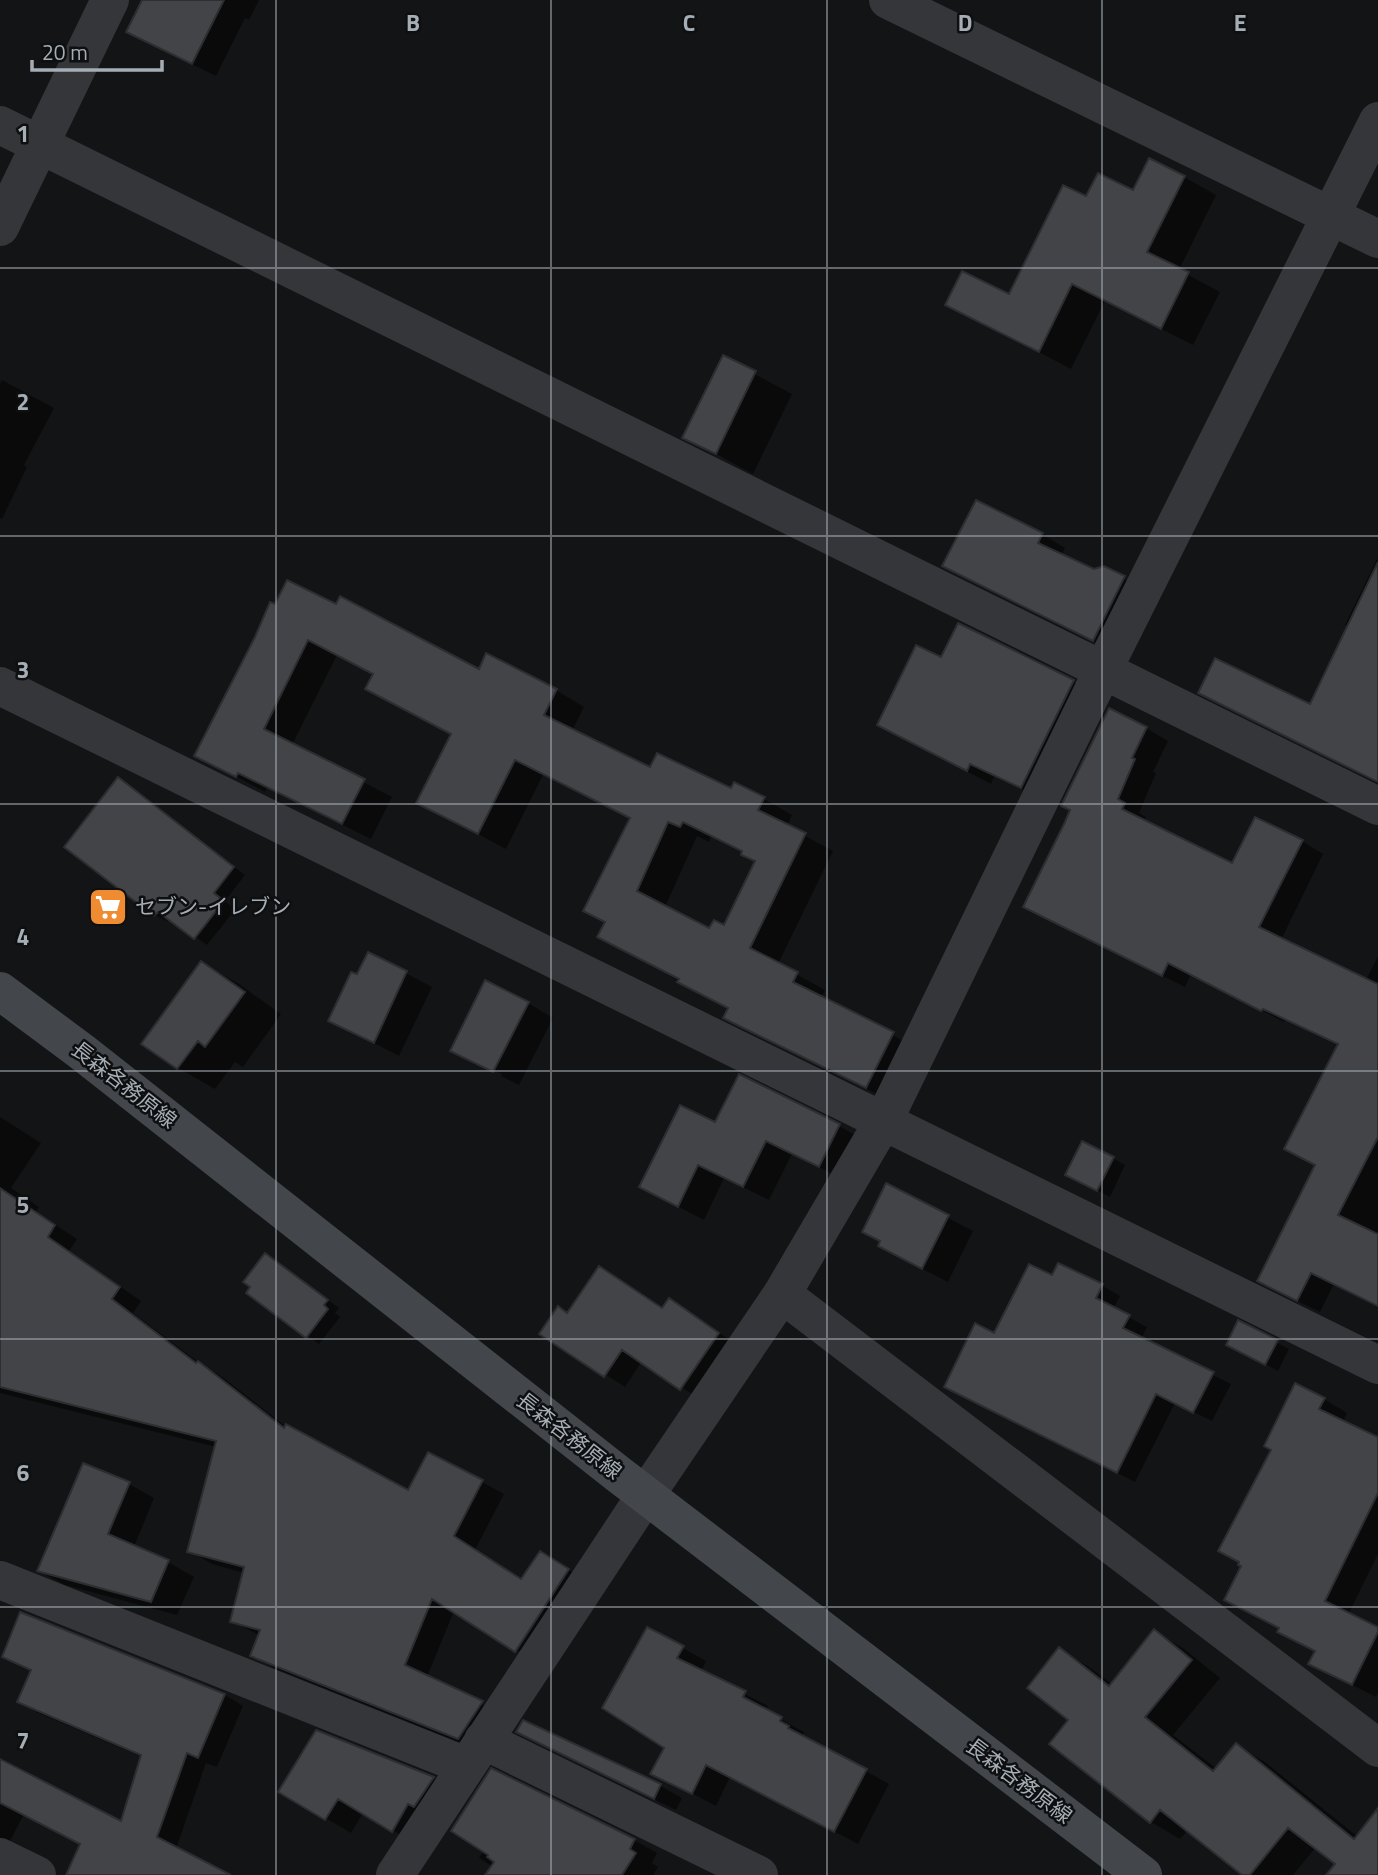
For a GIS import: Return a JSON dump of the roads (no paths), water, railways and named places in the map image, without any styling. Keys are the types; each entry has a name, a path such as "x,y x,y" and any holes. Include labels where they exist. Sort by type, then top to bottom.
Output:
{"main road":[{"name":"長森各務原線","path":"0,991 82,1052 645,1496 1143,1875"}],"street":[{"path":"0,227 110,0"},
{"path":"888,0 1378,239"},
{"path":"395,1875 782,1294 884,1120 1103,670 1378,121"},
{"path":"0,125 1378,806"},
{"path":"0,686 1378,1365"},
{"path":"782,1294 1378,1748"},
{"path":"0,1580 474,1753 759,1875"},
{"path":"0,1857 37,1875"}],"place":[{"name":"セブン-イレブン","path":"108,907"}]}
